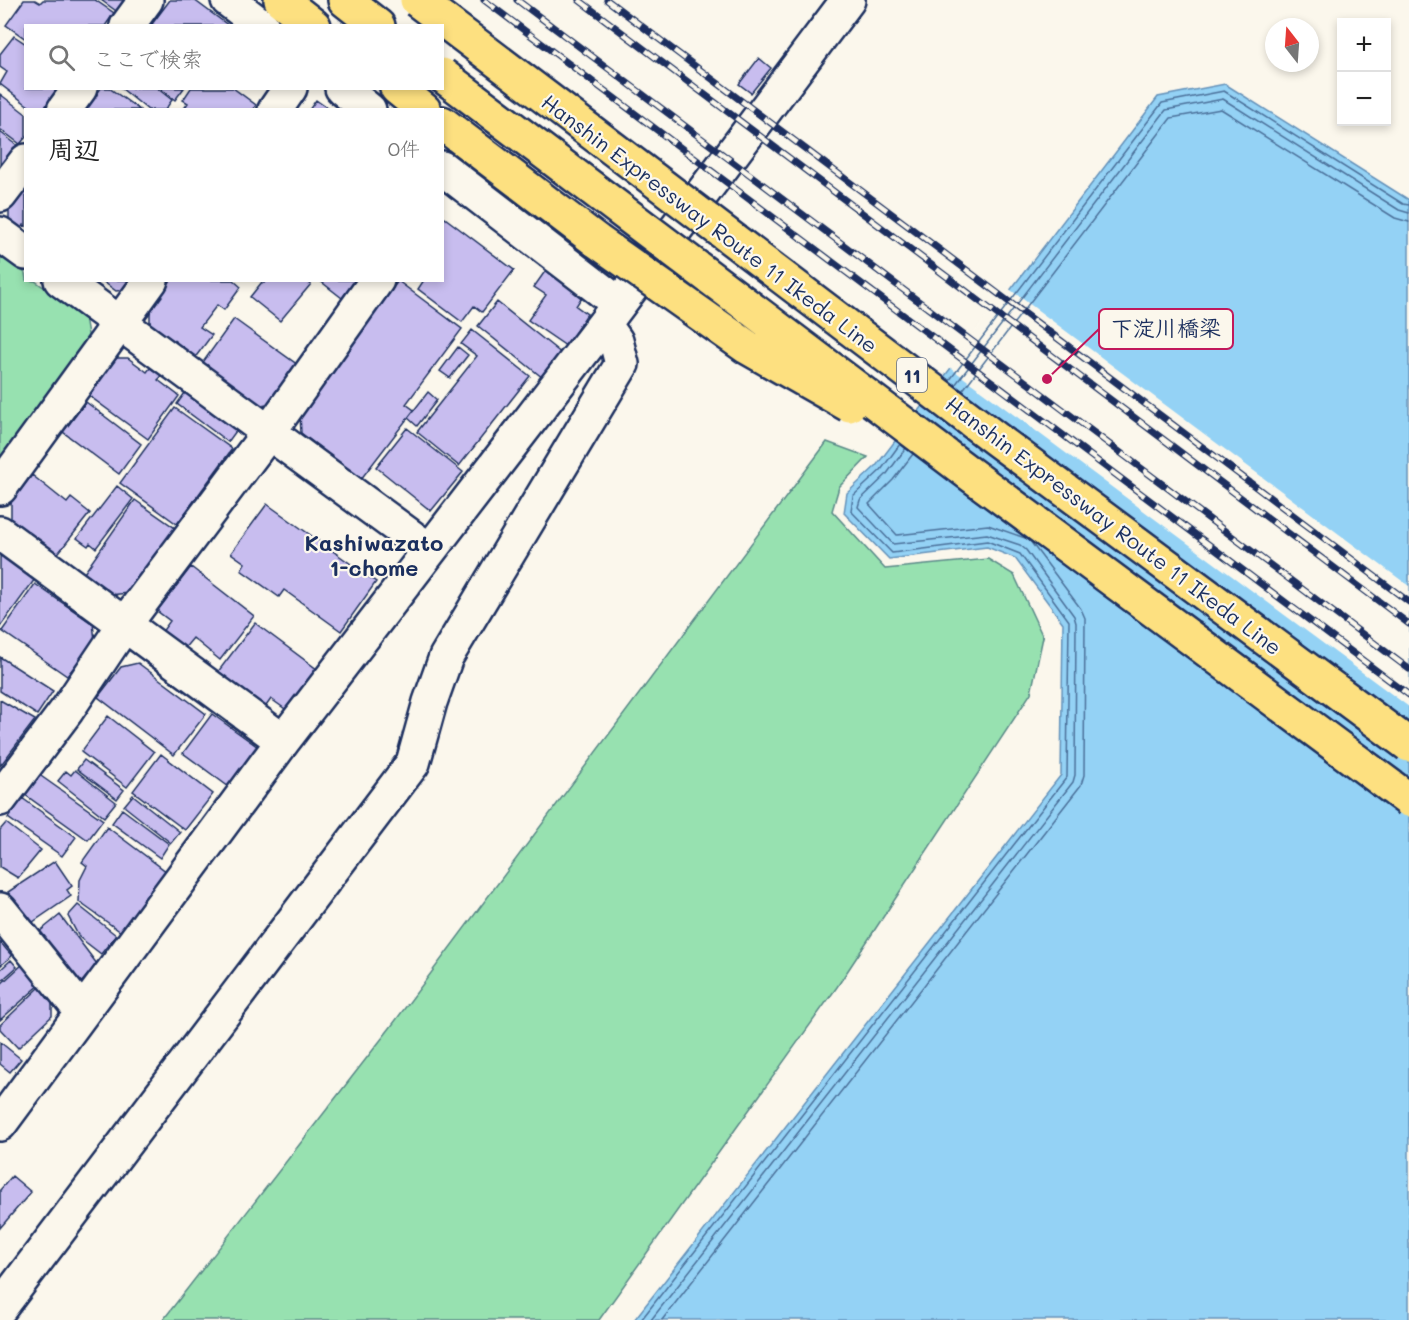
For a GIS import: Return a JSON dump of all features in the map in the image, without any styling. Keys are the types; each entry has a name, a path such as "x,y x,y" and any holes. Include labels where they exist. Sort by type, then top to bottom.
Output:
{"highway":[{"path":"281,0 311,24"},
{"path":"345,0 375,24"},
{"name":"Hanshin Expressway Route 11 Ikeda Line","path":"417,0 996,439 1409,745"},
{"name":"Hanshin Expressway Route 11 Ikeda Line","path":"444,77 966,471 1409,800"},
{"path":"399,90 422,108"},
{"name":"11","path":"444,125 597,241 747,347 966,471"}],"street":[{"path":"128,24 146,0"},
{"path":"0,1124 284,741 612,314 848,0"},
{"path":"65,108 79,90"},
{"path":"276,108 289,90"},
{"path":"344,90 367,108"},
{"path":"0,195 24,164"},
{"path":"0,1308 413,764 430,702 446,657 622,364 612,314 446,177"},
{"path":"0,234 24,252"},
{"path":"64,282 429,550"},
{"path":"0,488 150,282"},
{"path":"0,799 67,710 124,625 269,432 376,282"},
{"path":"0,533 284,741"},
{"path":"0,910 82,1012"}],"green space":[{"path":"0,255 24,272 24,282 36,282 85,317 89,340 0,464"},
{"path":"827,442 868,457 839,487 832,511 885,569 988,559 1014,575 1043,637 1031,693 837,987 599,1320 163,1320 390,1028"}],"water":[{"path":"1225,84 1409,200 1409,1320 634,1320 1061,775 1063,623 1015,558 987,547 889,559 844,513 847,493 876,466 1158,97"}],"pier":[{"path":"1008,288 1409,586 1409,707 948,366"}],"building":[{"path":"24,0 35,0 40,3 43,0 95,0 114,13 106,24 24,24 24,38 6,25"},
{"path":"101,0 129,0 119,13"},
{"path":"170,0 194,0 226,24 152,24"},
{"path":"14,36 24,43 24,90 58,90 44,108 31,108 0,84 7,72 0,67 0,54"},
{"path":"759,58 771,68 751,93 739,84"},
{"path":"100,90 112,90 137,108 87,108"},
{"path":"123,90 160,90 172,100 166,108 146,108"},
{"path":"162,90 182,90 175,100"},
{"path":"190,90 236,90 256,105 254,108 184,108 188,103 183,100"},
{"path":"0,94 24,112 24,139 20,144 0,129"},
{"path":"316,100 327,108 310,108"},
{"path":"0,132 17,145 0,165"},
{"path":"24,191 24,225 19,232 9,225 9,211"},
{"path":"444,219 514,270 482,312 474,306 462,322 418,289 423,282 444,282"},
{"path":"546,270 583,295 576,306 587,314 566,346 528,320 546,295 534,287"},
{"path":"104,282 130,282 124,290 116,291"},
{"path":"170,282 235,282 241,287 224,310 217,305 200,327 212,335 194,359 150,326 150,310"},
{"path":"262,282 309,282 311,284 280,321 250,297"},
{"path":"322,282 354,282 342,298"},
{"path":"397,282 462,329 406,404 414,410 361,479 301,433 300,413"},
{"path":"497,302 562,354 543,378 478,326"},
{"path":"234,319 298,365 272,403 256,406 201,365"},
{"path":"472,330 530,376 459,466 417,432 477,356 461,344"},
{"path":"458,347 468,355 450,378 440,371"},
{"path":"115,358 128,358 147,372 150,368 162,376 158,380 179,396 148,439 88,395"},
{"path":"187,390 239,427 228,442 177,404"},
{"path":"428,392 437,400 417,426 408,418"},
{"path":"86,402 141,444 119,474 63,432"},
{"path":"175,408 232,449 177,524 120,483"},
{"path":"407,428 463,472 431,511 376,467"},
{"path":"32,475 67,503 71,498 90,513 56,556 11,521 11,502"},
{"path":"117,486 133,499 96,548 90,543 88,546 77,538"},
{"path":"135,500 175,528 128,593 110,595 82,576"},
{"path":"267,504 376,582 341,631 284,590 279,597 241,570 245,563 231,553"},
{"path":"0,553 35,579 0,627"},
{"path":"191,567 254,616 220,660 193,638 183,650 161,633 170,621 157,611"},
{"path":"35,584 93,624 95,640 67,676 2,631"},
{"path":"255,623 318,670 288,711 271,699 264,709 217,673"},
{"path":"0,657 53,691 37,715 0,691"},
{"path":"138,663 206,714 174,755 98,697 121,667"},
{"path":"0,700 35,720 0,766"},
{"path":"212,714 258,747 229,787 183,753"},
{"path":"108,716 154,752 127,787 81,752"},
{"path":"161,754 213,794 185,830 133,791"},
{"path":"84,760 124,790 117,799 77,769"},
{"path":"75,770 116,802 104,817 58,781 66,771 71,775"},
{"path":"38,774 103,820 88,840 24,794"},
{"path":"133,795 180,832 171,843 124,806"},
{"path":"22,798 76,837 62,856 8,818"},
{"path":"122,809 169,844 160,858 112,823"},
{"path":"6,823 41,850 18,878 0,867 0,830"},
{"path":"107,827 167,872 121,932 79,902 80,880 87,866 82,862"},
{"path":"55,861 72,886 67,890 71,896 30,924 8,892"},
{"path":"78,905 116,935 101,954 79,937 68,916"},
{"path":"60,915 97,964 80,984 39,932"},
{"path":"0,942 12,956 0,966"},
{"path":"11,960 17,967 0,982 0,970"},
{"path":"24,963 42,983 0,1020 0,985"},
{"path":"40,987 52,1001 52,1016 18,1048 0,1029 0,1025"},
{"path":"0,1042 21,1059 10,1072 0,1064"},
{"path":"12,1176 31,1192 0,1228 0,1190"}],"railway":[{"path":"484,0 1409,695"},
{"path":"517,0 1409,669"},
{"path":"579,0 1409,624"},
{"path":"607,0 1409,602"}],"place":[{"name":"下淀川橋梁","path":"1047,379"}],"district":[{"name":"Kashiwazato 1-chome","path":"374,554"}]}
